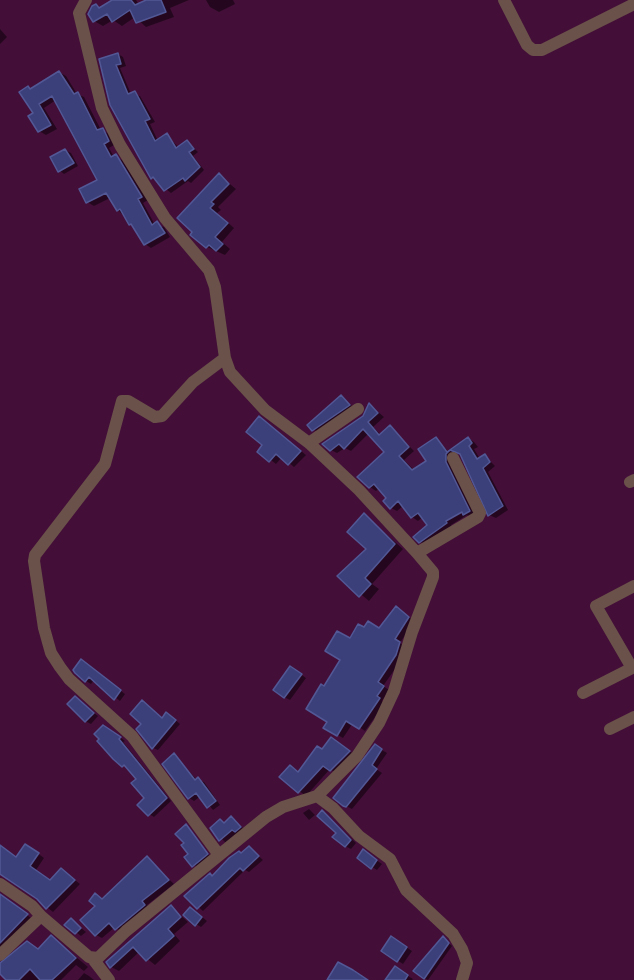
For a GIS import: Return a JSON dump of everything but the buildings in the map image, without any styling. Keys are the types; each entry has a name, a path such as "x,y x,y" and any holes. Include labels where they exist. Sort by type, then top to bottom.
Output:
{"street":[{"path":"86,0 79,13 102,108 120,145 165,218 209,270 214,287 225,358 230,372 253,398 309,443 359,490 433,572 394,691 379,723 357,756 317,795 275,811 93,959"},
{"path":"504,0 527,45 533,50 542,50 634,4"},
{"path":"219,855 132,736 69,679 60,667 51,652 44,628 34,561 35,555 105,464 122,401 128,401 155,417 162,416 193,382 225,358"},
{"path":"309,443 358,409"},
{"path":"417,553 478,517 480,513 453,458"},
{"path":"583,693 633,668 596,606 634,586"},
{"path":"610,729 634,717"},
{"path":"317,795 359,836 390,859 406,890 453,934 462,949 466,963 462,980"},
{"path":"0,884 32,906 93,959 109,980"},
{"path":"0,955 41,916"}]}
